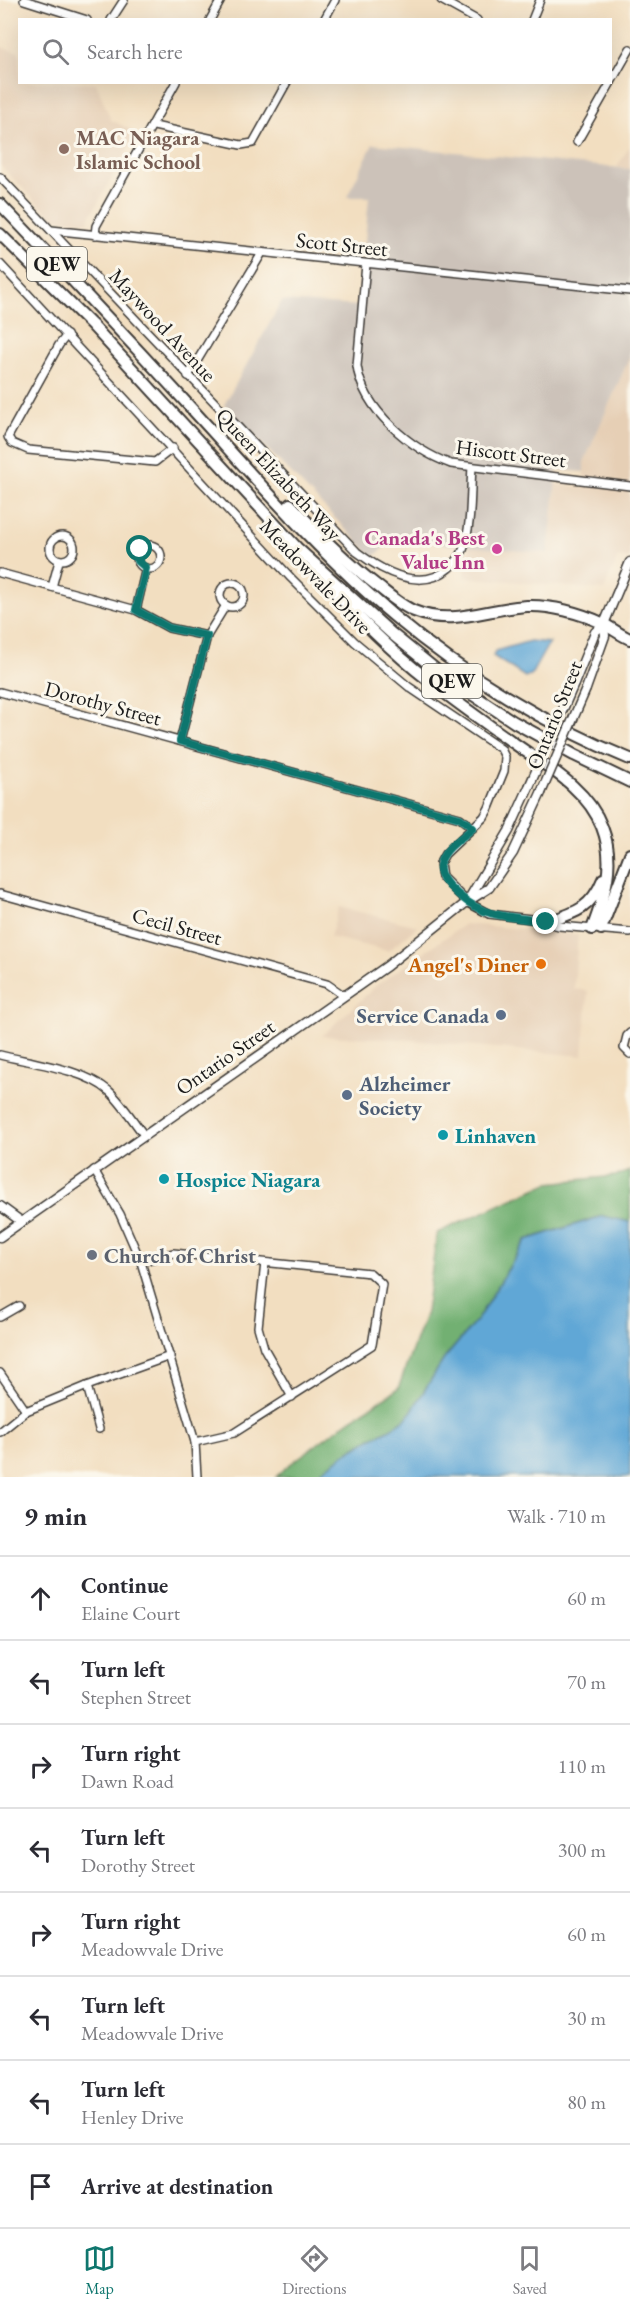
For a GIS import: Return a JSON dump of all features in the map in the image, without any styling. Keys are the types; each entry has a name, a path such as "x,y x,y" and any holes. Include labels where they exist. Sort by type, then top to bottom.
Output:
{"highway":[{"name":"Queen Elizabeth Way","path":"0,204 321,548 394,616 484,681 544,719 630,759"},
{"name":"Queen Elizabeth Way","path":"0,234 92,325 297,548 392,634 440,673 514,722 630,782"},
{"path":"113,323 347,563 393,599 414,611 436,617 466,617 528,606 565,612 604,624 630,639"},
{"path":"297,548 353,612 424,677 579,791 595,812 602,827 608,856 609,876 597,929"},
{"path":"597,929 630,854"},
{"path":"546,922 570,915 588,904 603,882 608,856"}],"main road":[{"name":"Ontario Street","path":"467,902 509,831 595,632 604,624 630,562"},
{"name":"Ontario Street","path":"0,1237 387,966 467,902 489,888 513,853 541,793 586,689 605,636 604,624"},
{"path":"0,1206 22,1222"}],"street":[{"path":"24,0 81,18"},
{"path":"112,18 124,0"},
{"path":"211,18 221,0"},
{"path":"325,18 335,0"},
{"path":"441,0 473,18"},
{"path":"533,18 540,0"},
{"path":"612,81 630,49"},
{"path":"95,235 96,226 175,84"},
{"path":"153,126 241,145 253,142 286,84"},
{"path":"577,142 610,84"},
{"name":"Maywood Avenue","path":"0,177 357,552 371,562 403,577 421,580 444,573 458,560 467,533 472,467"},
{"name":"Scott Street","path":"51,230 630,291"},
{"path":"188,376 262,253"},
{"name":"Meadowvale Drive","path":"0,264 173,448 291,578 355,642 409,687 501,749 505,758 504,771 484,817 445,854 440,863 442,877 467,902"},
{"name":"Hiscott Street","path":"366,264 358,376 368,399 379,413 414,446 431,457 452,464 613,482 630,486"},
{"path":"67,335 59,345 8,436 12,443 28,450 155,462 173,448"},
{"path":"52,587 59,561"},
{"path":"136,610 146,568"},
{"path":"0,573 136,610 169,628 207,636"},
{"path":"180,741 207,636 226,605"},
{"name":"Dorothy Street","path":"0,692 460,818 473,828"},
{"name":"Cecil Street","path":"0,894 327,984 343,995"},
{"path":"467,902 489,914 559,926 630,932"},
{"path":"630,1033 624,1048 630,1054"},
{"path":"0,1055 73,1073 93,1081 109,1091 144,1135"},
{"path":"94,1170 120,1214 141,1262 195,1442 197,1477"},
{"path":"141,1262 173,1253 370,1273 382,1284 372,1345 234,1433 195,1442"},
{"path":"265,1263 258,1327 264,1348 292,1397"},
{"path":"0,1317 19,1305"},
{"path":"0,1432 26,1411 170,1356"},
{"path":"0,1373 26,1411"},
{"path":"87,1386 99,1429"}],"shaded area":[{"name":"MAC Niagara Islamic School","path":"0,47 18,52 18,84 96,84 111,120 137,133 87,222 53,219 0,165"},
{"path":"373,144 630,169 630,356 584,462 584,472 557,470 548,553 394,540 373,557 224,405 282,301 359,306 369,197 347,197"},
{"path":"630,146 630,169 617,167"},
{"path":"630,356 630,559 618,557 604,590 464,577 470,545 548,553 555,484 584,487 584,462"},
{"path":"339,907 418,926 388,951 330,937"},
{"path":"465,924 578,934 574,989 588,991 583,1056 400,1039 322,1036 378,984"}],"green space":[{"path":"630,1171 630,1222 602,1216 526,1240 477,1320 444,1359 408,1417 348,1452 314,1477 276,1477 351,1419 398,1389 426,1312 437,1233 548,1183 615,1176"}],"water":[{"path":"530,641 549,643 531,675 525,677 493,656 495,651"},
{"path":"603,1216 630,1222 630,1477 314,1477 348,1452 408,1417 444,1359 477,1320 526,1240"}],"place":[{"name":"MAC Niagara Islamic School","path":"64,149"},
{"name":"Canada's Best Value Inn","path":"497,549"},
{"name":"Angel's Diner","path":"541,964"},
{"name":"Service Canada","path":"501,1015"},
{"name":"Alzheimer Society","path":"347,1095"},
{"name":"Linhaven","path":"443,1135"},
{"name":"Hospice Niagara","path":"164,1179"},
{"name":"Church of Christ","path":"92,1255"}],"route":[{"path":"140,549 138,561 146,568 136,610 169,628 207,636 180,741 460,818 473,828 445,854 440,863 439,870 448,885 475,908 489,914 546,922"}]}
